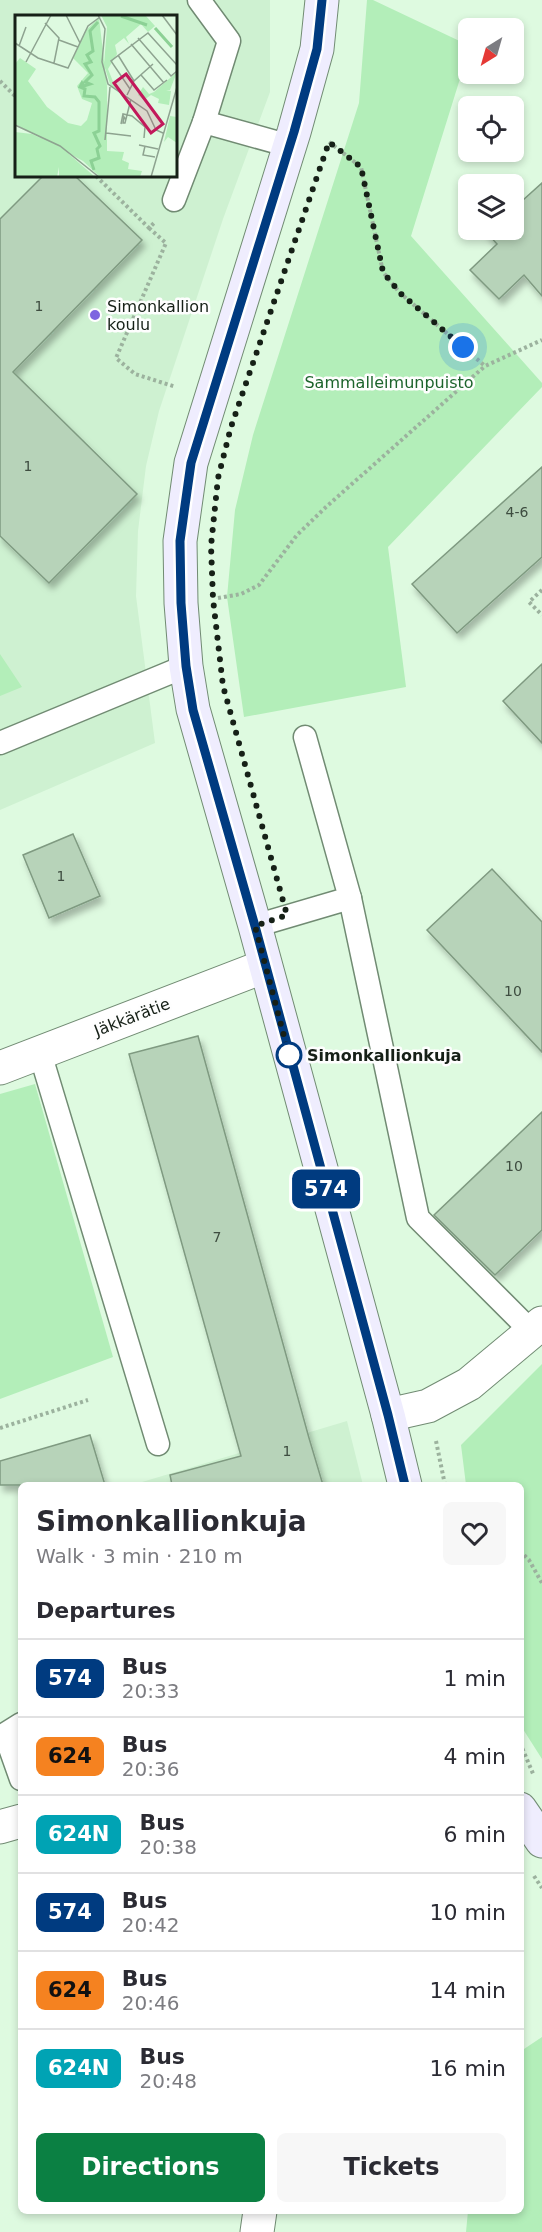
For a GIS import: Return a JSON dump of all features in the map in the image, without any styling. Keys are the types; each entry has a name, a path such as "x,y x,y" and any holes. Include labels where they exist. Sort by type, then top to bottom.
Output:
{"main road":[{"path":"322,0 317,49 290,146 191,463 180,541 181,603 186,666 193,710 255,926 404,1482"},
{"path":"529,1796 542,1841"}],"street":[{"name":"Jäkkärätie","path":"0,1068 265,966"},
{"path":"388,1415 428,1406 469,1384 537,1328"},
{"path":"0,1827 18,1822"},
{"path":"257,2232 260,2214"}],"lane":[{"path":"174,200 204,122 229,41 199,0"},
{"path":"204,122 290,146"},
{"path":"0,742 186,666"},
{"path":"305,737 350,898 418,1218 537,1328"},
{"path":"255,926 350,898"},
{"path":"40,1053 158,1444"},
{"path":"18,1726 5,1734 18,1771"}],"path":[{"path":"0,81 15,96"},
{"path":"325,153 332,131"},
{"path":"329,142 361,167 383,272 400,293 485,366"},
{"path":"97,177 166,243 116,358 135,374 172,386"},
{"path":"149,228 174,200"},
{"path":"223,597 242,594 259,585 297,535 485,366 542,340"},
{"path":"542,590 529,602 542,615"},
{"path":"0,1428 88,1400"},
{"path":"428,1406 444,1482"},
{"path":"524,1555 542,1583"},
{"path":"524,1767 529,1796"}],"shaded area":[{"name":"Simonkallion koulu","path":"0,0 270,0 270,92 223,219 159,411 146,466 138,531 136,596 155,743 0,810"},
{"path":"347,1421 362,1482 142,1482"}],"green space":[{"name":"Sammalleimunpuisto","path":"367,0 373,0 458,40 458,84 411,236 542,383 542,387 388,547 406,687 244,717 227,597 235,510 253,435 359,103"},
{"path":"0,654 22,687 0,696"},
{"path":"35,1084 113,1357 0,1399 0,1094"},
{"path":"542,1364 542,1759 524,1731 524,1482 466,1482 461,1445"},
{"path":"542,2037 542,2232 466,2232 468,2214 524,2214 524,2049"}],"building":[{"path":"42,177 76,177 142,240 13,372 137,494 49,583 0,536 0,219"},
{"path":"542,183 542,296 524,275 499,299 470,270 497,244 493,240 524,240 524,199"},
{"path":"542,467 542,557 457,633 412,584"},
{"path":"542,664 542,743 503,701"},
{"path":"73,834 100,896 49,918 23,855"},
{"path":"492,869 542,922 542,1052 427,930"},
{"path":"198,1036 322,1482 171,1482 170,1475 241,1456 129,1054"},
{"path":"542,1112 542,1230 495,1275 434,1215"},
{"path":"90,1435 104,1482 18,1482 18,1485 0,1485 0,1461"}],"bus line":[{"name":"574","path":"322,0 317,49 294,132 191,463 180,541 181,603 186,666 193,710 255,926 404,1482"}],"place":[{"name":"Simonkallion koulu","path":"95,315"},
{"name":"Simonkallionkuja","path":"289,1055"}],"route":[{"path":"289,1055 255,926 287,915 223,686 213,599 211,546 218,478 231,427 329,142 361,167 383,272 400,293 463,347"}]}
